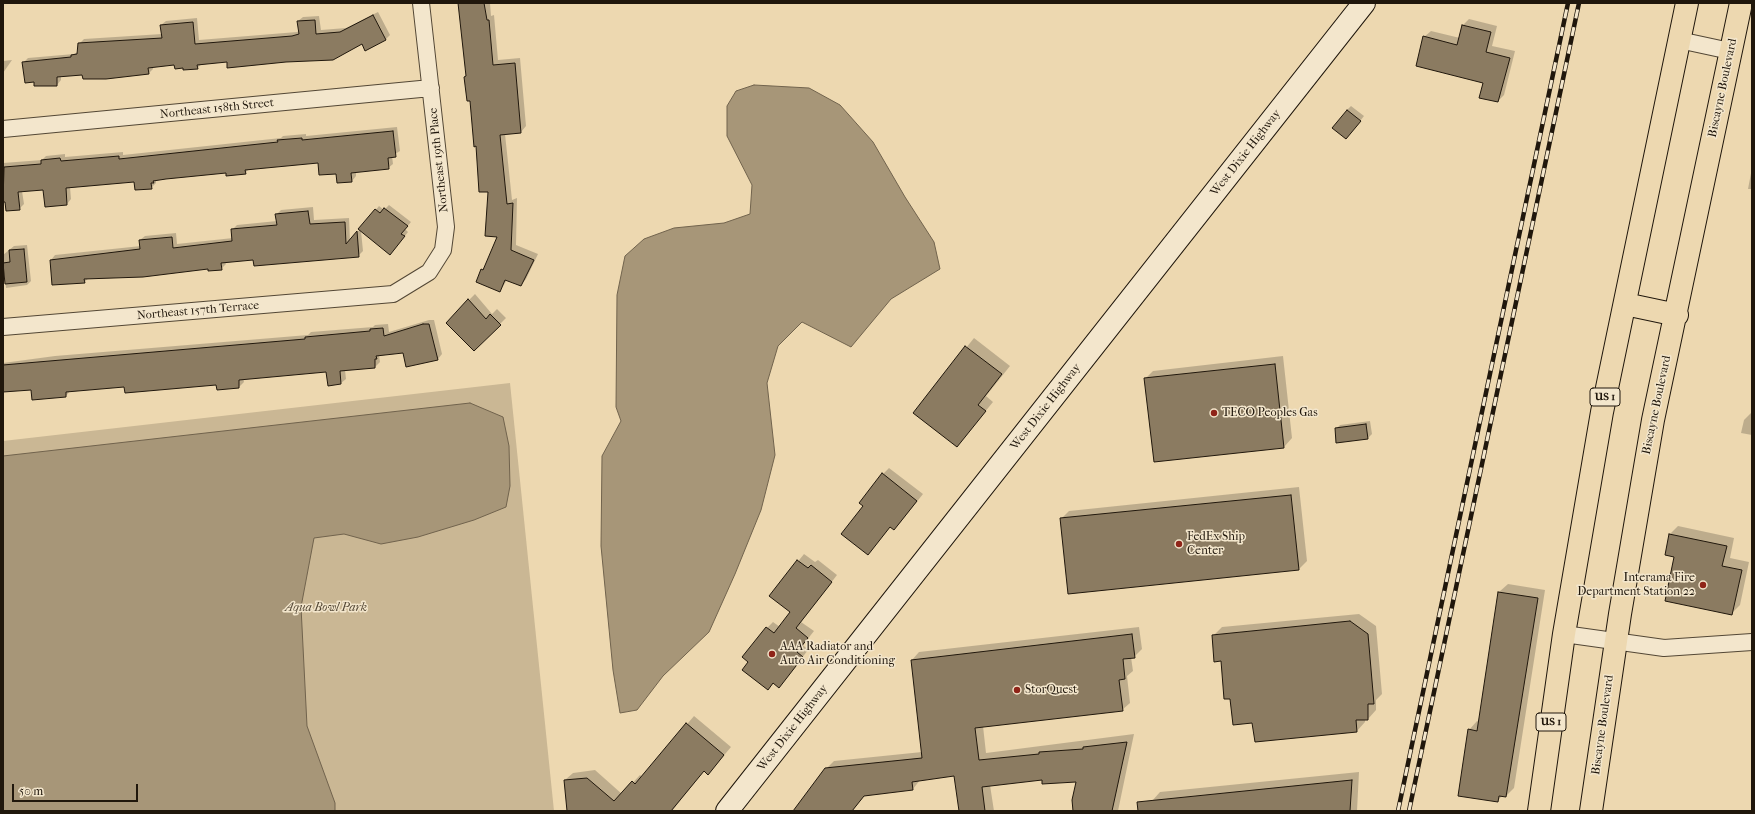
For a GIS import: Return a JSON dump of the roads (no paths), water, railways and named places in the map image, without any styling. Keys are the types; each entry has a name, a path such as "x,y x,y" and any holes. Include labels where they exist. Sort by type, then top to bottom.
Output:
{"main road":[{"name":"West Dixie Highway","path":"727,811 1364,3"},
{"name":"US 1","path":"1539,811 1564,634 1602,412 1687,3"},
{"name":"Biscayne Boulevard","path":"1591,811 1615,641 1653,420 1677,315 1741,3"},
{"path":"1625,304 1677,315"}],"street":[{"name":"Northeast 19th Place","path":"393,294 429,272 443,250 446,227 421,3"},
{"path":"1679,40 1730,51"},
{"name":"Northeast 158th Street","path":"3,129 431,88"},
{"name":"Northeast 157th Terrace","path":"3,327 393,294"},
{"path":"1564,634 1664,648 1752,642"}],"railway":[{"path":"1398,811 1568,3"},
{"path":"1409,811 1579,3"}],"place":[{"name":"TECO Peoples Gas","path":"1214,413"},
{"name":"FedEx Ship Center","path":"1179,544"},
{"name":"Interama Fire Department Station 22","path":"1703,585"},
{"name":"AAA Radiator and Auto Air Conditioning","path":"772,654"},
{"name":"StorQuest","path":"1017,690"}],"park label":[{"name":"Aqua Bowl Park","path":"326,608"}]}
